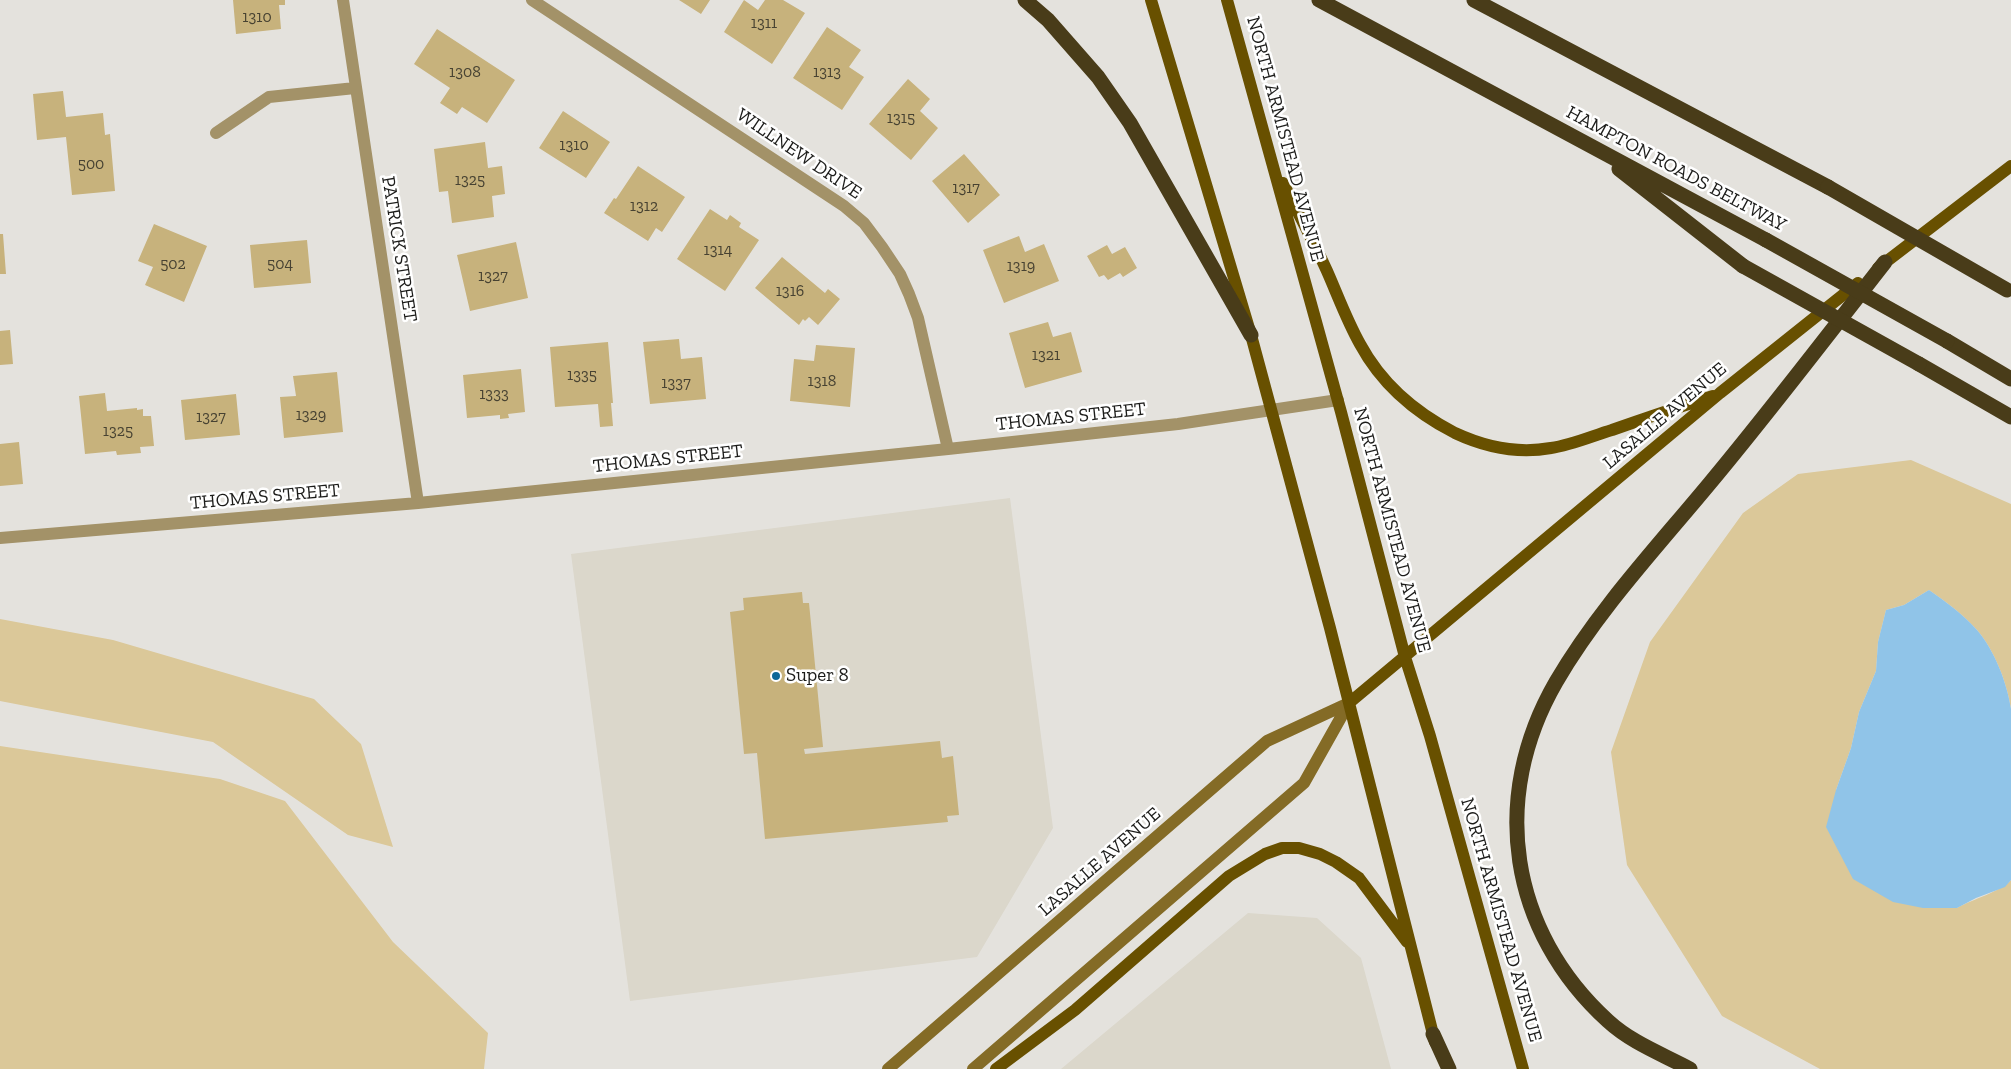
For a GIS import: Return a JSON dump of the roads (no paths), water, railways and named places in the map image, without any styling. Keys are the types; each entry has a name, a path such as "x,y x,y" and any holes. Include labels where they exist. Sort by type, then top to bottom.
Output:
{"highway":[{"path":"1025,0 1048,20 1098,78 1130,123 1251,336"},
{"name":"HAMPTON ROADS BELTWAY","path":"1319,0 1766,240 2011,379"},
{"path":"1474,0 1828,187 2009,291"},
{"path":"1584,142 1743,266 2011,417"},
{"path":"1690,1069 1639,1044 1609,1022 1574,986 1548,947 1530,907 1518,861 1516,822 1518,790 1540,714 1556,682 1583,642 1610,604 1740,447 1885,262"},
{"path":"1433,1034 1449,1069"}],"main road":[{"path":"1151,0 1251,336 1349,703 1442,1069"},
{"name":"NORTH ARMISTEAD AVENUE","path":"1227,0 1338,400 1405,657 1430,736 1523,1069"},
{"path":"1270,156 1360,345 1382,376 1408,402 1435,423 1482,444 1520,451 1552,448 1576,442 1720,393"},
{"name":"LASALLE AVENUE","path":"888,1069 1267,741 1349,703 1720,393 1885,262 2011,166"},
{"name":"LASALLE AVENUE","path":"973,1069 1304,783 1349,703"},
{"path":"996,1069 1075,1010 1223,881 1247,864 1265,854 1282,848 1299,848 1320,854 1336,862 1359,878 1411,948"}],"street":[{"name":"PATRICK STREET","path":"343,0 418,503"},
{"name":"WILLNEW DRIVE","path":"532,0 844,206 864,223 900,274 918,318 948,449"},
{"path":"216,133 269,98 355,88"},
{"name":"THOMAS STREET","path":"0,538 418,503 948,449 1178,424 1338,400"}],"water":[{"path":"1929,590 1960,613 1983,638 1995,657 2007,689 2011,709 2011,880 2005,887 1976,898 1957,908 1923,908 1893,902 1853,879 1826,827 1836,790 1851,748 1859,712 1876,671 1878,642 1886,610 1904,605"}],"place":[{"name":"Super 8","path":"776,676"}]}
